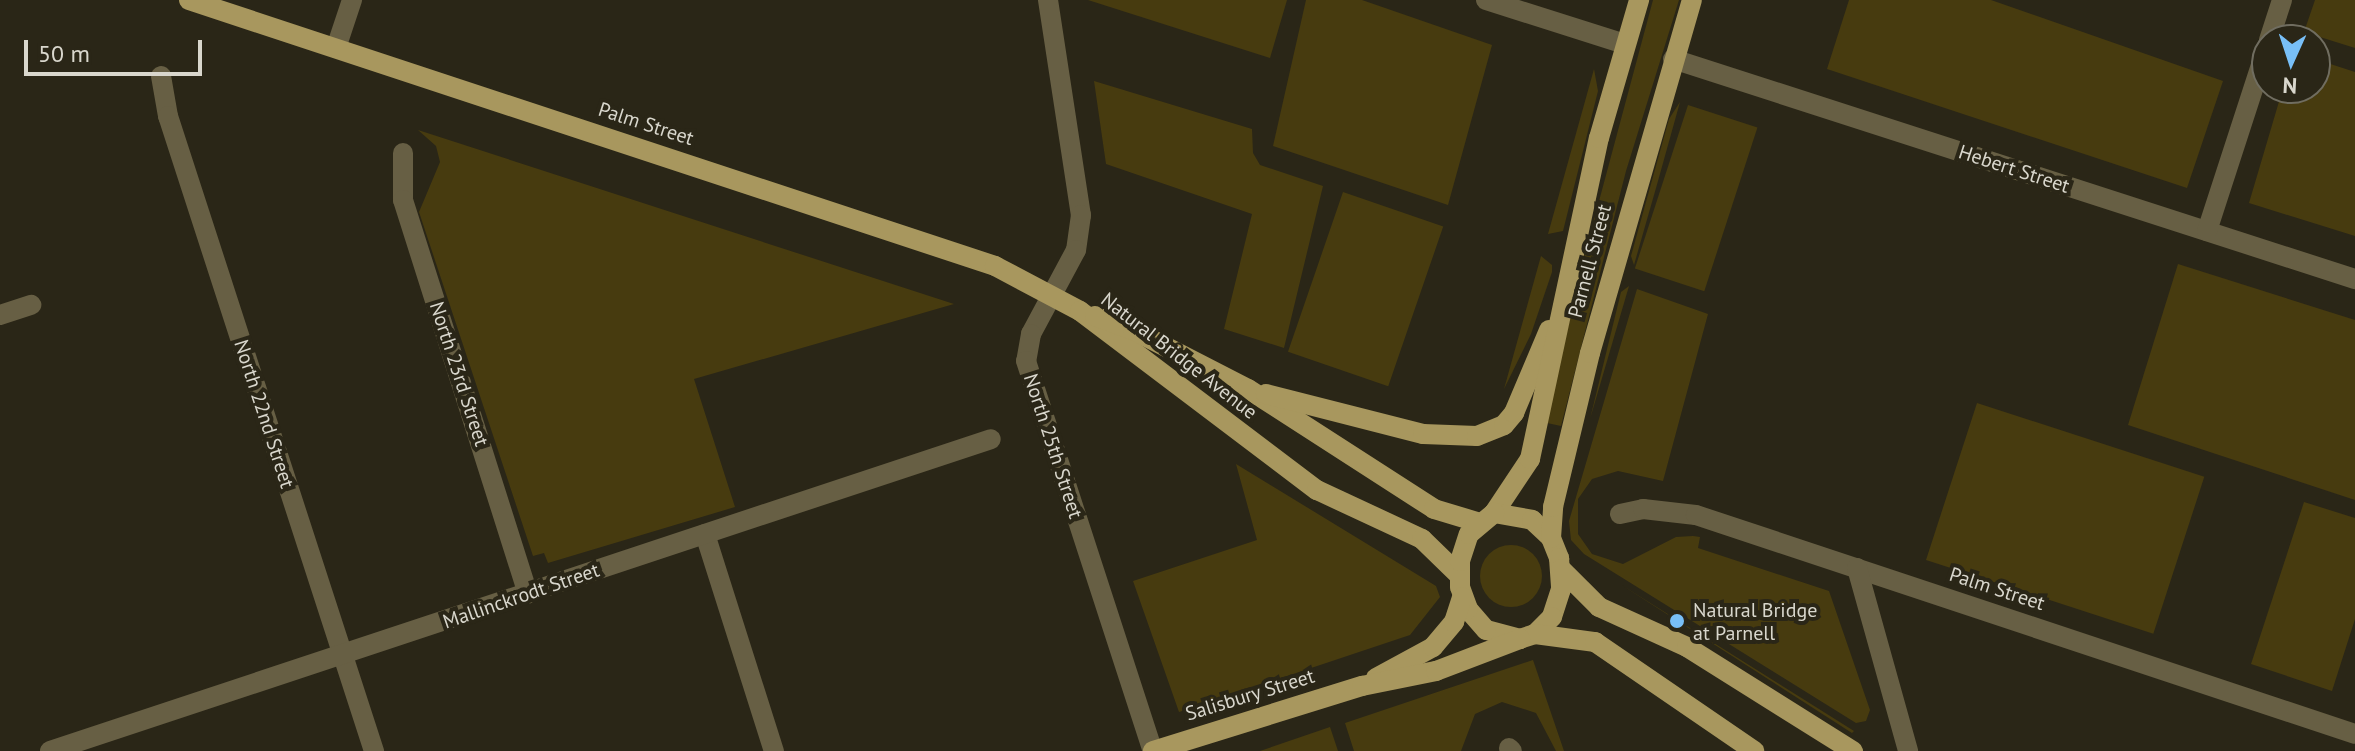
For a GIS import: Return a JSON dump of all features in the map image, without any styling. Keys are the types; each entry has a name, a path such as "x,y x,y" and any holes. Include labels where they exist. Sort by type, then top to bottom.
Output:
{"main road":[{"name":"Palm Street","path":"189,0 968,255 1053,294 1080,311"},
{"name":"Parnell Street","path":"1485,518 1530,459 1565,289 1625,44 1639,0"},
{"name":"Parnell Street","path":"1551,538 1553,507 1590,353 1692,0"},
{"path":"1248,389 1423,434 1484,434 1504,425 1520,403 1565,289"},
{"name":"Natural Bridge Avenue","path":"1080,311 1133,330 1248,389 1434,509 1485,518"},
{"name":"Natural Bridge Avenue","path":"1080,311 1297,477 1422,539 1459,575"},
{"path":"1528,637 1558,605 1561,569 1551,538 1520,515 1485,518 1464,546 1459,575 1462,597 1486,630 1528,637 1595,642 1754,751"},
{"path":"1561,569 1599,607 1687,647 1853,751"},
{"name":"Salisbury Street","path":"1362,686 1433,647 1454,622 1462,597"},
{"name":"Salisbury Street","path":"1153,751 1362,686 1436,671 1528,637"}],"street":[{"path":"336,48 352,0"},
{"name":"North 25th Street","path":"1048,0 1081,215 1076,250 1027,346 1028,374 1153,751"},
{"path":"1486,0 1625,44"},
{"path":"2274,24 2282,0"},
{"name":"Hebert Street","path":"1673,59 2355,279"},
{"name":"North 22nd Street","path":"161,76 168,116 374,751"},
{"path":"2207,231 2251,95"},
{"name":"North 23rd Street","path":"403,153 403,200 528,594"},
{"path":"0,315 31,305"},
{"name":"Mallinckrodt Street","path":"50,751 991,439"},
{"name":"Palm Street","path":"1620,514 1643,509 1696,515 2355,734"},
{"path":"705,534 774,751"},
{"path":"1857,568 1908,751"}],"shaded area":[{"path":"1088,0 1287,0 1270,58"},
{"path":"1306,0 1362,0 1492,45 1448,205 1273,146"},
{"path":"1653,0 1679,0 1626,171 1561,426 1547,423 1580,272"},
{"path":"1849,0 1991,0 2223,81 2187,188 1827,69"},
{"path":"2315,0 2355,0 2355,48 2331,40 2331,24 2307,24"},
{"path":"2331,64 2355,72 2355,236 2249,203 2278,104 2331,104"},
{"path":"1594,69 1598,91 1563,231 1548,234"},
{"path":"1094,81 1252,129 1253,153 1260,165 1323,186 1284,348 1224,329 1252,214 1106,164"},
{"path":"1680,102 1634,265 1631,256 1669,119"},
{"path":"1688,105 1757,128 1704,291 1635,269"},
{"path":"418,130 954,304 694,379 735,507 548,563 544,553 533,556 419,212 440,162 436,146"},
{"path":"1343,192 1443,227 1388,386 1288,352"},
{"path":"1541,256 1552,265 1552,272 1531,334 1504,389"},
{"path":"2178,264 2355,320 2355,500 2128,425"},
{"path":"1629,286 1590,419 1621,292"},
{"path":"1637,289 1708,314 1663,481 1618,471 1592,479 1578,499 1578,534 1592,554 1623,564 1676,537 1700,537 1698,548 1829,591 1870,710 1866,721 1856,723 1584,554 1571,540 1569,521"},
{"path":"1977,403 2204,477 2153,634 1926,560"},
{"path":"1236,464 1436,586 1440,597 1410,635 1179,712 1133,581 1257,540"},
{"path":"2304,502 2355,518 2355,619 2332,691 2251,664"},
{"path":"1505,545 1517,545 1533,554 1540,564 1540,588 1533,598 1517,607 1505,607 1485,593 1480,582 1480,570 1494,550"},
{"path":"1620,584 1854,731 1852,733"},
{"path":"1533,660 1564,751 1556,751 1536,713 1502,702 1475,714 1461,751 1354,751 1345,723"},
{"path":"1330,727 1338,751 1260,751"}],"place":[{"name":"Natural Bridge at Parnell","path":"1677,621"}]}
